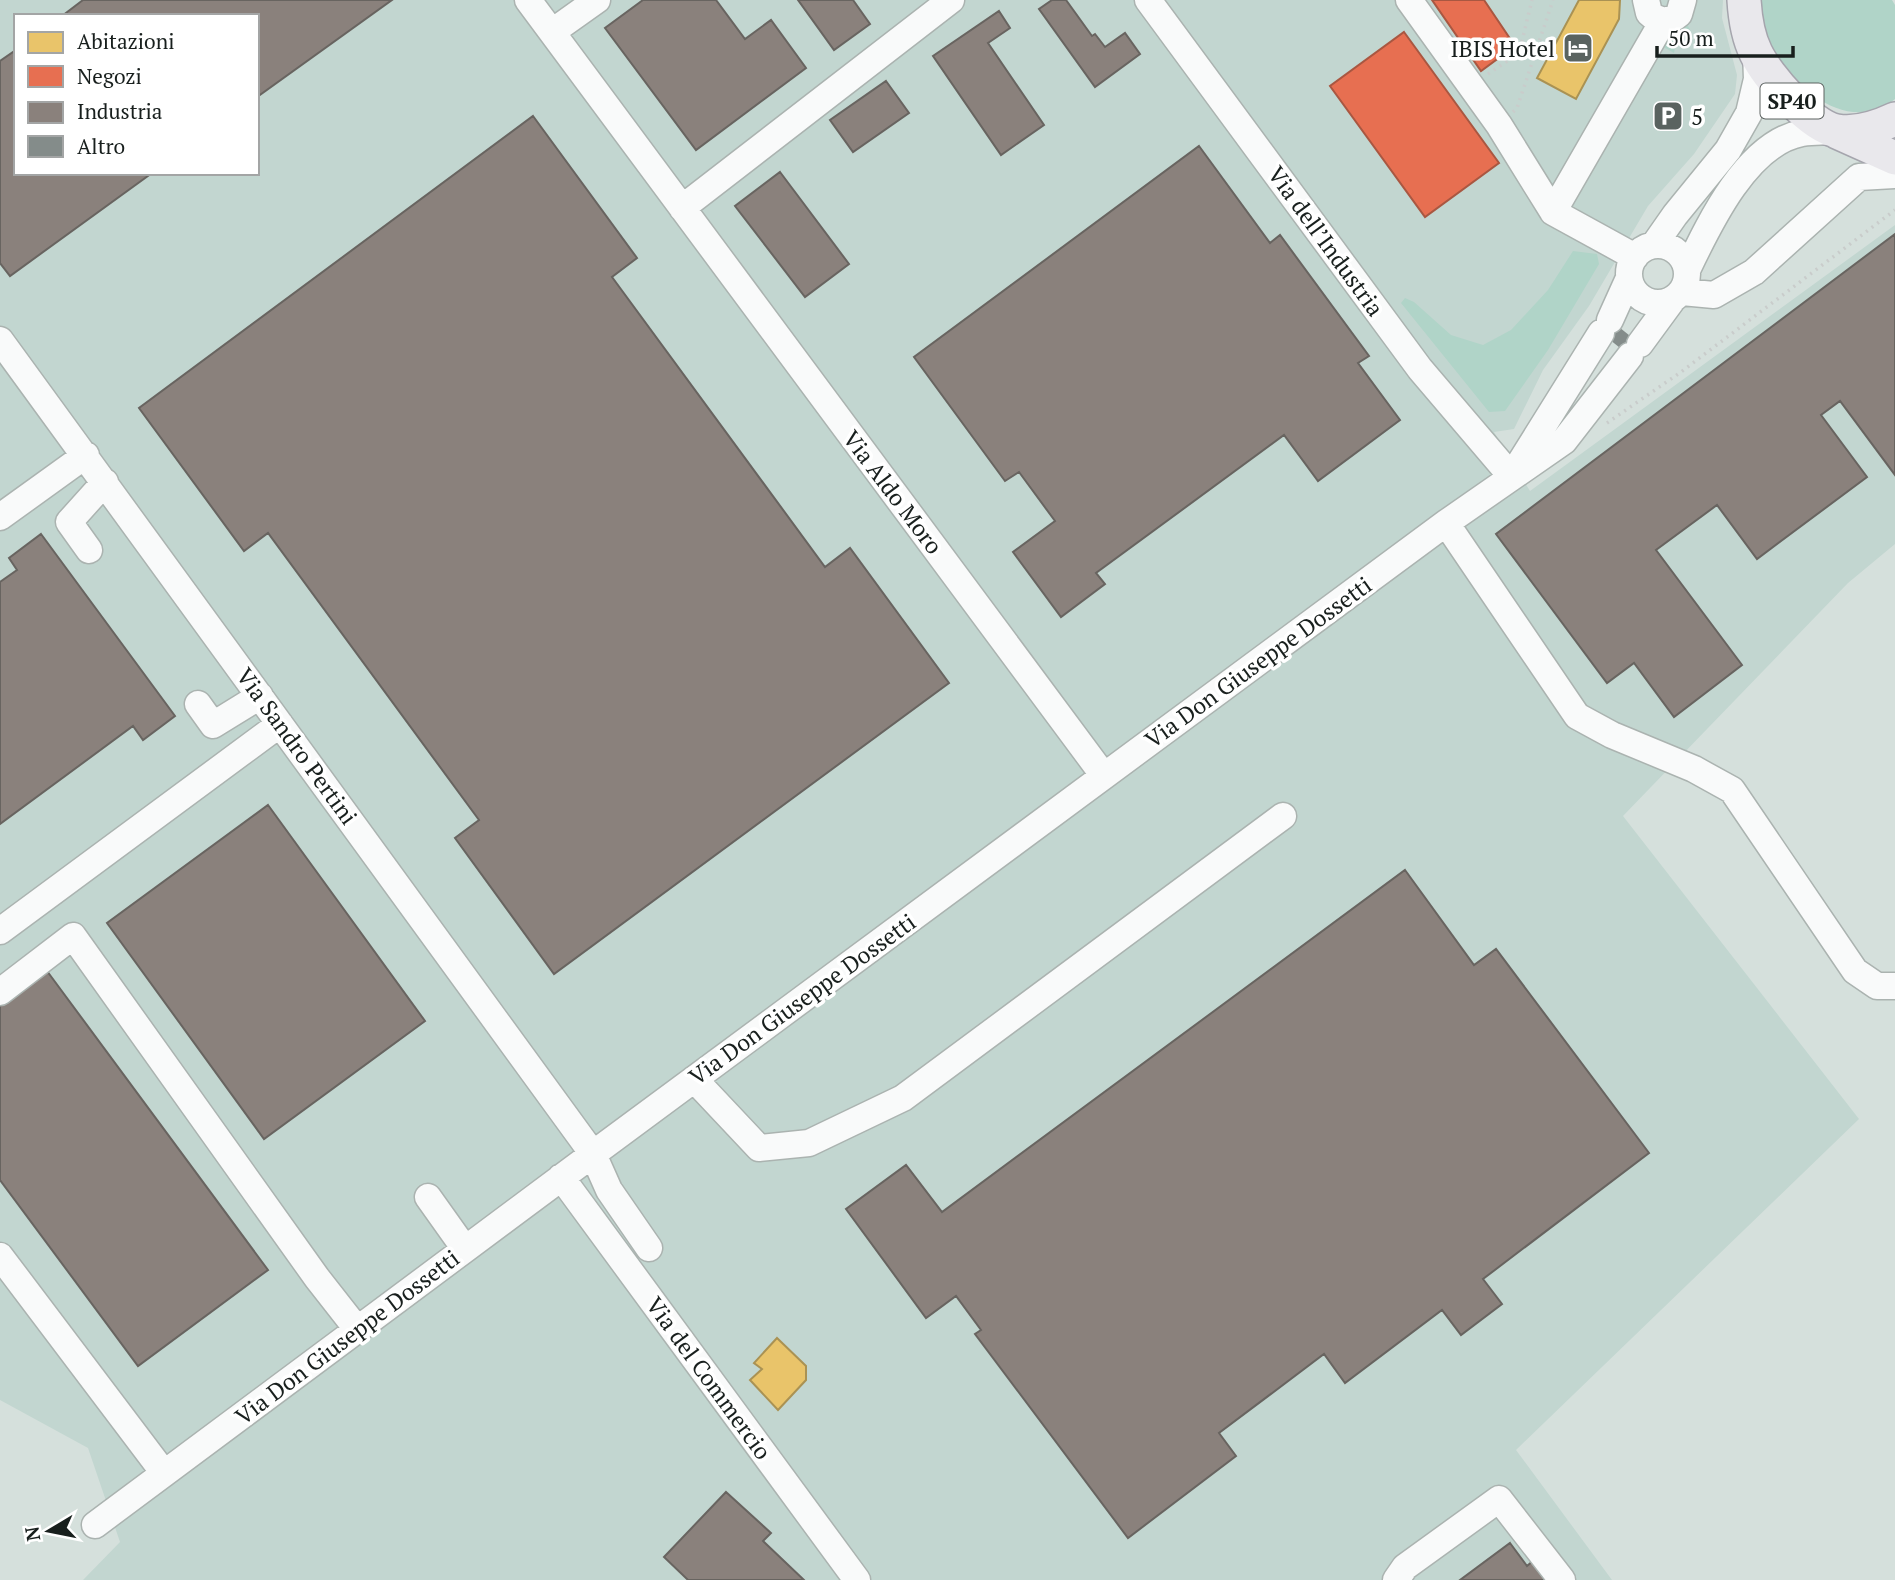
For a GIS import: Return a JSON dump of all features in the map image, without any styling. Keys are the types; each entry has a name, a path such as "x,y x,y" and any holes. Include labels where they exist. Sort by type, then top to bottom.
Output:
{"main road":[{"name":"SP40","path":"1744,0 1745,16 1756,53 1779,86 1804,112 1835,131 1895,158"},
{"name":"SP40","path":"1835,131 1863,130 1895,119"}],"street":[{"name":"Via Aldo Moro","path":"528,0 1104,776"},
{"path":"552,32 597,0"},
{"path":"682,208 951,0"},
{"name":"Via dell’Industria","path":"1148,0 1420,369 1512,477"},
{"path":"1409,0 1499,125 1553,212 1639,260"},
{"path":"1646,0 1649,13 1663,20 1669,20 1679,14 1683,0"},
{"path":"1553,212 1663,20"},
{"name":"Via Don Giuseppe Dossetti","path":"1512,477 1605,327 1639,260 1728,150 1749,113 1757,79 1756,53"},
{"name":"Via Don Giuseppe Dossetti","path":"95,1525 1446,523 1564,441 1681,287 1706,229 1751,162 1774,143 1801,133 1835,131"},
{"path":"1681,287 1679,254 1663,245 1639,260 1632,288 1646,301 1655,303 1681,287 1714,295 1754,272 1859,177 1895,175"},
{"name":"Via Sandro Pertini","path":"0,340 593,1154 609,1190 649,1248"},
{"path":"0,517 86,455"},
{"path":"89,550 69,522 105,482"},
{"path":"1446,523 1577,716 1612,735 1694,769 1732,790 1856,971 1877,986 1895,986"},
{"path":"198,704 213,725 260,696"},
{"path":"0,931 280,724"},
{"path":"694,1079 759,1148 809,1143 903,1098 1283,816"},
{"path":"0,992 73,936 317,1278 357,1329"},
{"name":"Via del Commercio","path":"561,1177 858,1580"},
{"path":"428,1197 465,1249"},
{"path":"0,1256 164,1473"},
{"path":"1396,1580 1405,1567 1499,1499 1562,1580"}],"path":[{"path":"1472,86 1519,53 1532,0"},
{"path":"1499,125 1517,108 1553,0"},
{"path":"1605,425 1681,372 1895,210"}],"shaded area":[{"path":"0,0 1723,0 1722,18 1737,75 1735,94 1694,154 1648,206 1589,306 1543,370 1514,429 1494,432 1530,491 1895,225 1895,544 1848,583 1623,816 1859,1119 1516,1450 1612,1580 83,1580 120,1542 88,1448 0,1400"}],"green space":[{"path":"1757,0 1892,0 1895,5 1895,99 1877,109 1859,112 1840,109 1822,101 1791,75 1778,59 1763,27"},
{"path":"1687,24 1691,32 1688,38 1675,48 1674,53 1660,45 1665,34"},
{"path":"1573,251 1597,254 1599,264 1548,350 1505,411 1489,412 1401,303 1405,298 1414,302 1451,335 1483,345 1511,330 1548,290"}],"building: Abitazioni":[{"name":"IBIS Hotel","path":"1579,0 1620,0 1619,19 1576,99 1537,78"},
{"path":"777,1338 806,1366 806,1380 778,1410 750,1380 762,1369 754,1363"}],"building: Negozi":[{"path":"1432,0 1484,0 1515,46 1481,71"},
{"path":"1404,32 1499,163 1425,217 1330,86"}],"building: Industria":[{"path":"83,0 392,0 259,96 259,14 65,14"},
{"path":"643,0 716,0 745,39 771,20 806,68 696,150 605,28"},
{"path":"798,0 853,0 870,24 834,50"},
{"path":"1052,0 1066,0 1092,36 1095,34 1105,47 1125,33 1140,54 1095,87 1039,9"},
{"path":"999,11 1010,28 988,43 1044,125 1001,155 933,56"},
{"path":"14,51 14,175 149,175 10,276 0,263 0,61"},
{"path":"886,81 909,113 853,152 830,120"},
{"path":"533,116 637,258 612,277 825,567 850,548 949,683 554,974 455,838 479,820 268,533 244,551 139,408"},
{"path":"1199,146 1270,243 1280,235 1369,356 1358,363 1400,420 1318,481 1284,435 1096,573 1105,584 1061,617 1013,552 1055,521 1019,472 1005,481 914,357"},
{"path":"780,172 849,264 805,297 735,206"},
{"path":"1895,234 1895,475 1840,401 1821,415 1867,477 1757,559 1717,505 1656,550 1742,665 1674,717 1634,663 1607,683 1496,534"},
{"path":"41,534 175,716 143,740 133,726 0,824 0,582 17,570 9,558"},
{"path":"268,805 425,1021 264,1139 107,923"},
{"path":"1405,870 1474,965 1496,949 1649,1153 1483,1279 1502,1304 1461,1335 1442,1310 1345,1383 1324,1354 1219,1433 1236,1456 1128,1538 975,1334 981,1330 956,1296 926,1318 846,1209 906,1165 942,1212"},
{"path":"47,971 268,1270 138,1366 0,1180 0,1006"},
{"path":"726,1492 771,1533 763,1541 804,1580 688,1580 664,1557"},
{"path":"1510,1543 1527,1566 1534,1560 1548,1580 1460,1580"}],"building: Altro":[{"path":"1604,315 1645,348 1635,360 1594,327"}],"place":[{"name":"IBIS Hotel","path":"1578,48"},
{"name":"5","path":"1668,116"}]}
